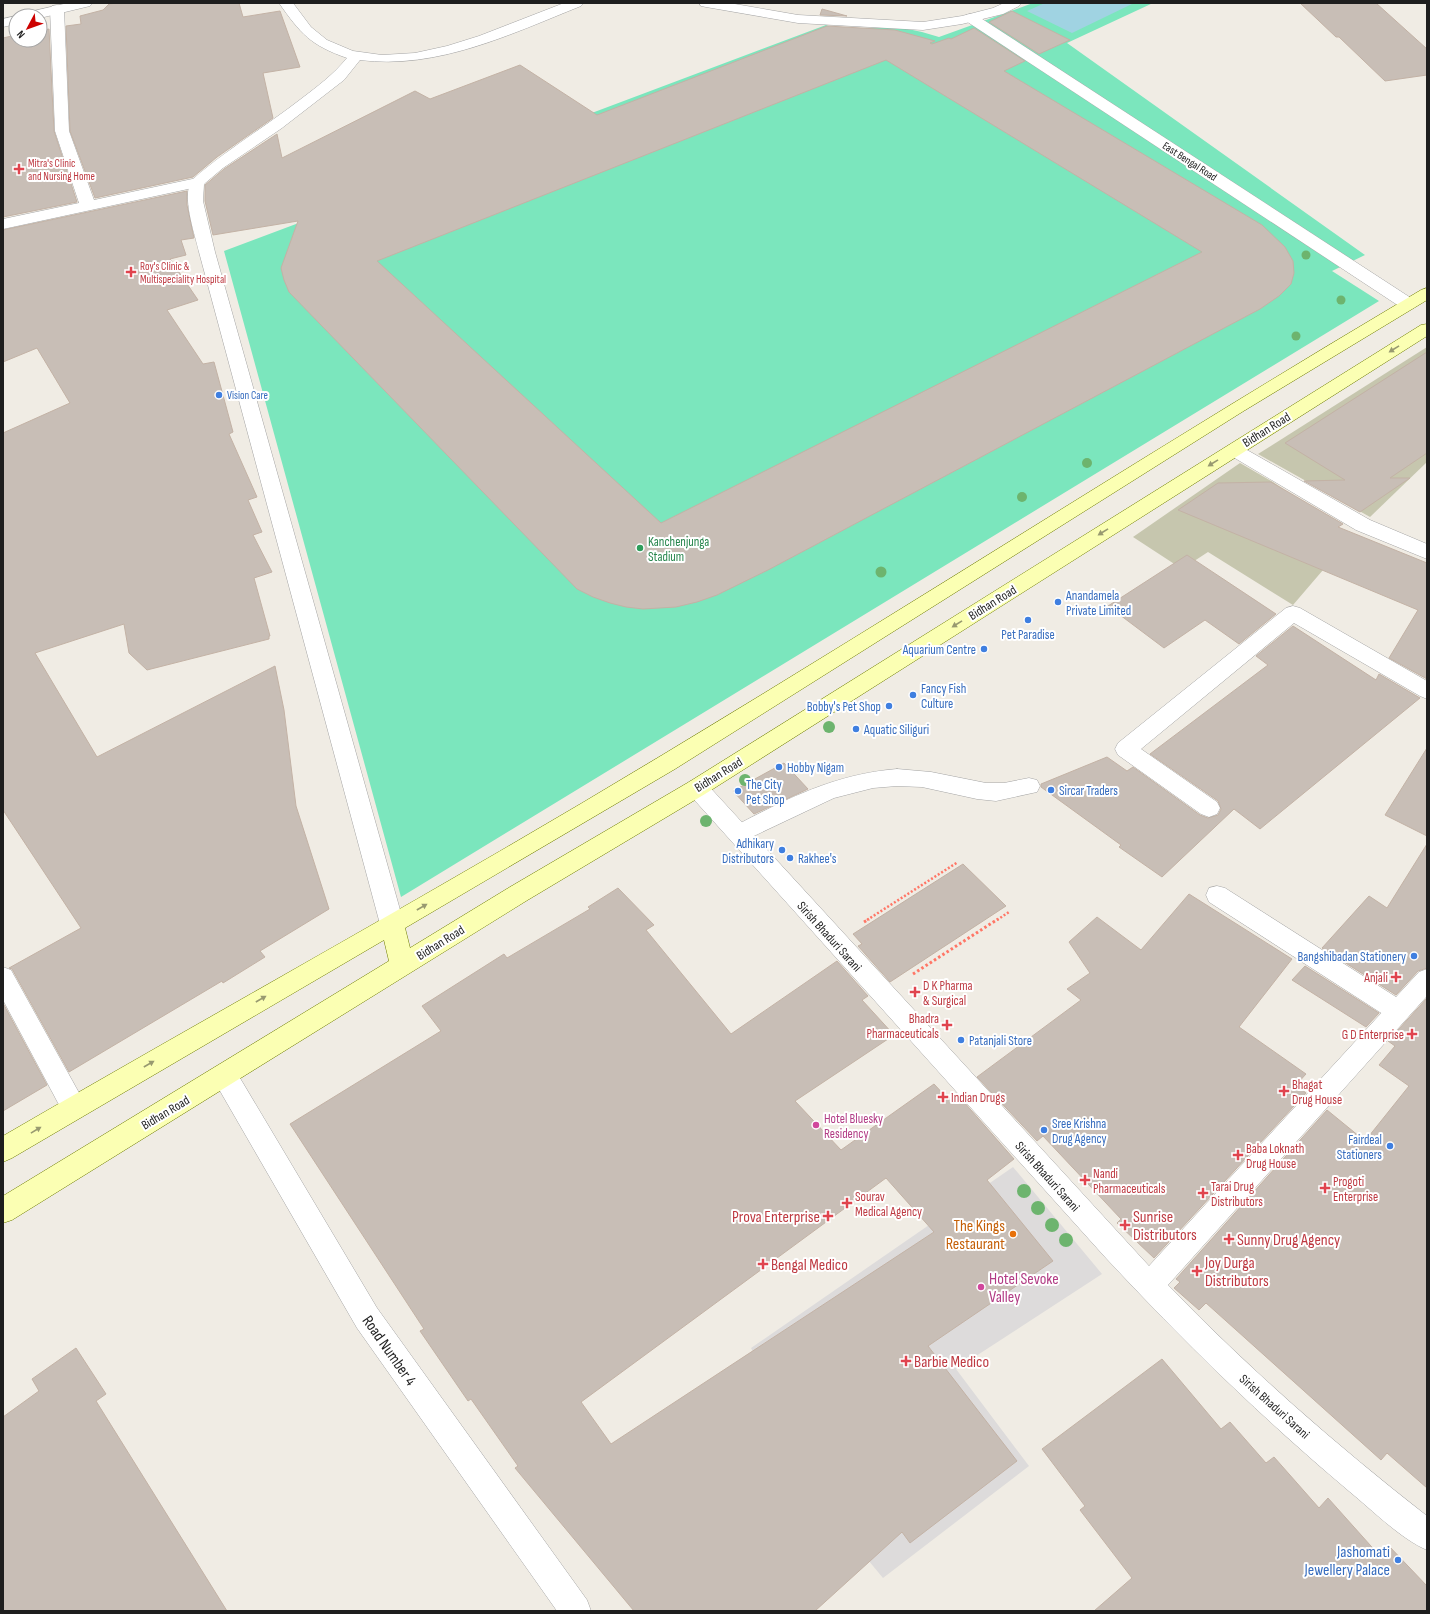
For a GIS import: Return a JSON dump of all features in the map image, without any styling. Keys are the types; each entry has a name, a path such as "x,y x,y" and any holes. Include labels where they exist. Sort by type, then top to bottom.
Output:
{"main road":[{"name":"Bidhan Road","path":"3,1211 225,1076 518,894 697,788 926,643 1219,440 1408,304 1427,293"},
{"name":"Bidhan Road","path":"3,1150 392,924 509,858 897,620 1219,440 1427,328"},
{"path":"897,620 926,643"},
{"path":"392,924 402,965"}],"street":[{"path":"48,11 85,3"},
{"path":"286,3 304,27 320,42 336,51 355,57 383,59 423,56 457,48 576,3"},
{"path":"706,3 798,19 923,26 971,18 998,10 1014,3"},
{"path":"57,9 62,131 88,206"},
{"name":"East Bengal Road","path":"971,18 1408,304"},
{"path":"3,224 196,183 218,165 277,125 339,77 355,57"},
{"path":"196,183 195,201 207,252 392,924"},
{"path":"1219,440 1363,525 1427,552"},
{"path":"1209,808 1126,748 1293,613 1427,691"},
{"path":"739,834 820,794 856,782 887,777 921,778 973,790 997,792 1029,786"},
{"name":"Sirish Bhaduri Sarani","path":"697,788 1114,1248 1150,1285 1239,1374 1371,1492 1427,1535"},
{"path":"1217,895 1398,1011"},
{"path":"3,977 74,1108"},
{"path":"1150,1285 1427,979"},
{"name":"Road Number 4","path":"225,1076 367,1318 576,1611"}],"path":[{"path":"834,940 958,862"},
{"path":"883,994 1008,912"}],"shaded area":[{"path":"1427,347 1427,462 1370,517 1258,454"},
{"path":"1240,463 1273,482 1338,527 1323,570 1293,605 1208,552 1182,569 1133,537"},
{"path":"1013,1167 1102,1274 956,1369 1029,1466 883,1578 790,1466 808,1447 751,1348"}],"green space":[{"name":"Kanchenjunga Stadium","path":"1033,3 1153,3 1067,43 1365,255 1332,271 1379,301 401,897 224,251 826,25 846,36 863,29 878,27 908,29 939,37"}],"water":[{"path":"1045,3 1134,3 1072,33 1027,11"}],"building":[{"path":"239,3 243,17 280,11 300,67 263,73 273,118 217,157 193,177 95,198 70,131 66,26 81,24 80,16 103,10 109,4"},
{"path":"1300,3 1376,3 1427,49 1427,75 1385,81 1339,37 1336,37"},
{"path":"822,9 847,16 820,15"},
{"path":"1012,11 1070,40 1039,54 989,22"},
{"path":"827,26 895,30 935,41 930,43 932,44 949,38 951,39 974,28 1025,61 1004,71 1262,225 1285,247 1293,261 1294,273 1291,284 1279,296 1260,309 768,570 717,595 697,602 676,607 643,609 626,607 593,597 577,589 289,292 281,268 298,221 213,235 205,201 205,185 224,169 277,134 282,158 415,91 430,99 520,65 597,115","holes":["886,60 1202,252 661,523 377,261"]},
{"path":"48,29 54,131 77,202 3,217 3,38 8,37 8,48 48,48"},
{"path":"187,191 187,205 194,238 181,240 186,255 170,259 198,300 167,310 203,364 214,362 233,432 229,434 257,497 248,500 262,532 253,535 272,572 254,578 270,636 269,639 147,670 129,653 124,624 35,653 97,757 275,666 284,710 296,806 329,909 260,951 265,957 69,1072 12,969 9,968 81,928 3,810 3,433 70,403 37,348 3,362 3,230"},
{"path":"1427,352 1427,453 1390,478 1410,478 1360,512 1304,481 1345,480 1285,443"},
{"path":"1271,482 1343,524 1338,527 1427,563 1427,679 1389,658 1418,610 1178,510 1218,483"},
{"path":"1187,555 1276,614 1239,644 1205,620 1164,648 1108,606"},
{"path":"1293,626 1376,680 1379,674 1420,698 1260,829 1234,809 1162,877 1119,847 1121,845 1041,787 1041,784 1107,757 1127,771 1133,767 1200,815 1208,818 1218,815 1221,809 1218,801 1150,754 1268,665 1256,656"},
{"path":"1427,748 1427,836 1385,815"},
{"path":"784,763 808,789 754,814 733,791"},
{"path":"1427,844 1427,968 1418,971 1396,995 1322,948 1369,896 1387,908"},
{"path":"963,864 1006,906 890,982 858,946 862,944 853,934"},
{"path":"618,888 654,925 646,930 731,1034 837,961 868,996 862,1000 894,1035 795,1101 841,1150 934,1084 948,1099 956,1093 1014,1159 987,1180 1053,1261 928,1346 1017,1461 910,1543 902,1532 815,1611 634,1611 515,1468 518,1466 471,1399 468,1401 420,1331 424,1329 290,1124 441,1031 422,1006 504,954 507,958 590,909 588,907","holes":["886,1178 934,1232 611,1444 581,1402"]},
{"path":"1189,894 1292,959 1239,1027 1306,1074 1296,1085 1306,1093 1154,1258 1117,1223 1121,1219 1043,1136 1037,1141 977,1077 1081,1000 1067,989 1090,973 1069,942 1097,917 1141,950"},
{"path":"1305,966 1379,1013 1366,1027 1292,980"},
{"path":"1427,998 1427,1488 1387,1453 1381,1460 1206,1303 1199,1310 1174,1288 1180,1282 1176,1279 1327,1110 1365,1141 1409,1086 1379,1065 1395,1046 1388,1041"},
{"path":"3,1003 47,1085 3,1111"},
{"path":"76,1348 106,1394 96,1401 227,1611 3,1611 3,1417 39,1391 32,1379"},
{"path":"1162,1359 1221,1429 1230,1422 1266,1463 1274,1457 1319,1508 1328,1498 1379,1555 1388,1545 1427,1586 1427,1611 1094,1611 1132,1578 1080,1510 1085,1506 1042,1449"}],"place":[{"name":"Mitra's Clinic and Nursing Home","path":"19,169"},
{"name":"Roy's Clinic & Multispeciality Hospital","path":"131,272"},
{"name":"Vision Care","path":"219,395"},
{"name":"Kanchenjunga Stadium","path":"640,548"},
{"name":"Anandamela Private Limited","path":"1058,602"},
{"name":"Pet Paradise","path":"1028,620"},
{"name":"Aquarium Centre","path":"984,649"},
{"name":"Fancy Fish Culture","path":"913,695"},
{"name":"Bobby's Pet Shop","path":"889,706"},
{"name":"Aquatic Siliguri","path":"856,729"},
{"name":"Hobby Nigam","path":"779,767"},
{"name":"Sircar Traders","path":"1051,790"},
{"name":"The City Pet Shop","path":"738,791"},
{"name":"Adhikary Distributors","path":"782,850"},
{"name":"Rakhee's","path":"790,858"},
{"name":"Bangshibadan Stationery","path":"1414,956"},
{"name":"Anjali","path":"1396,977"},
{"name":"D K Pharma & Surgical","path":"915,992"},
{"name":"Bhadra Pharmaceuticals","path":"947,1025"},
{"name":"G D Enterprise","path":"1412,1034"},
{"name":"Patanjali Store","path":"961,1040"},
{"name":"Bhagat Drug House","path":"1284,1091"},
{"name":"Indian Drugs","path":"943,1097"},
{"name":"Hotel Bluesky Residency","path":"816,1125"},
{"name":"Sree Krishna Drug Agency","path":"1044,1130"},
{"name":"Fairdeal Stationers","path":"1390,1146"},
{"name":"Baba Loknath Drug House","path":"1238,1155"},
{"name":"Nandi Pharmaceuticals","path":"1085,1180"},
{"name":"Progoti Enterprise","path":"1325,1188"},
{"name":"Tarai Drug Distributors","path":"1203,1193"},
{"name":"Sourav Medical Agency","path":"847,1203"},
{"name":"Prova Enterprise","path":"828,1216"},
{"name":"Sunrise Distributors","path":"1125,1225"},
{"name":"The Kings Restaurant","path":"1013,1234"},
{"name":"Sunny Drug Agency","path":"1229,1239"},
{"name":"Bengal Medico","path":"763,1264"},
{"name":"Joy Durga Distributors","path":"1197,1271"},
{"name":"Hotel Sevoke Valley","path":"981,1287"},
{"name":"Barbie Medico","path":"906,1361"},
{"name":"Jashomati Jewellery Palace","path":"1398,1560"}]}
